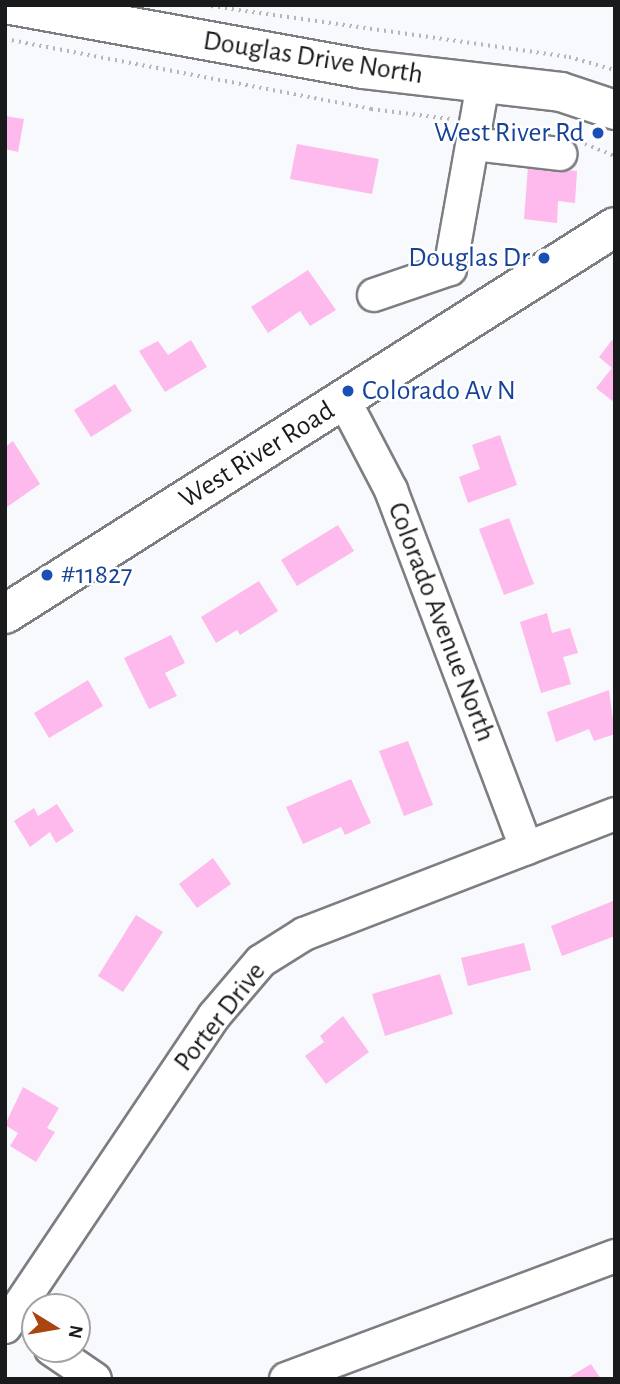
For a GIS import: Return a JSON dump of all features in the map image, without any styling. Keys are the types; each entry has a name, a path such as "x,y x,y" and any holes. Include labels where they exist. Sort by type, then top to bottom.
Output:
{"main road":[{"name":"Douglas Drive North","path":"11,5 362,69 561,92 615,110"},
{"name":"West River Road","path":"5,614 615,227"}],"street":[{"path":"374,295 450,269 483,83"},
{"path":"476,133 569,148"},
{"name":"Colorado Avenue North","path":"344,400 391,491 526,848"},
{"name":"Porter Drive","path":"14,1326 214,1016 261,961 304,933 615,814"},
{"path":"286,1379 615,1256"},
{"path":"72,1363 95,1379"}],"path":[{"path":"204,5 569,57 615,70"},
{"path":"5,39 371,108 476,133"},
{"path":"569,148 615,156"}],"building":[{"path":"5,116 24,119 18,152 5,149"},
{"path":"297,144 379,159 372,194 290,179"},
{"path":"528,166 577,171 575,203 558,201 557,223 524,219"},
{"path":"308,270 336,310 310,326 300,311 268,333 251,307"},
{"path":"191,340 207,367 165,392 139,351 158,341 168,355"},
{"path":"612,340 615,342 615,403 596,388 612,368 599,357"},
{"path":"115,384 132,411 91,437 74,410"},
{"path":"500,435 517,485 468,503 459,477 480,469 472,445"},
{"path":"13,441 40,484 7,507 5,447"},
{"path":"509,518 534,584 504,595 479,529"},
{"path":"338,525 354,551 297,586 281,560"},
{"path":"259,581 278,611 240,635 237,630 216,643 201,617"},
{"path":"547,613 552,633 570,628 578,653 563,657 571,684 541,693 520,622"},
{"path":"171,635 185,663 165,673 177,696 149,709 124,658"},
{"path":"88,680 103,706 49,738 34,713"},
{"path":"609,690 615,734 594,741 589,729 556,742 547,712"},
{"path":"408,741 433,805 404,816 379,751"},
{"path":"351,779 371,823 345,835 341,827 303,844 286,807"},
{"path":"57,804 74,831 56,843 50,832 30,847 14,821 34,808 38,816"},
{"path":"213,858 231,884 197,908 179,884"},
{"path":"613,901 615,936 562,956 551,926"},
{"path":"136,915 163,932 123,992 98,976"},
{"path":"524,943 531,970 468,986 461,958"},
{"path":"440,974 453,1014 385,1036 372,994"},
{"path":"343,1016 369,1052 326,1084 305,1056 324,1042 320,1036"},
{"path":"23,1087 59,1108 47,1128 55,1132 36,1162 10,1146 18,1133 5,1125"},
{"path":"591,1364 601,1379 566,1379"}],"place":[{"name":"West River Rd","path":"598,133"},
{"name":"Douglas Dr","path":"544,258"},
{"name":"Colorado Av N","path":"348,391"},
{"name":"#11827","path":"47,575"}]}
